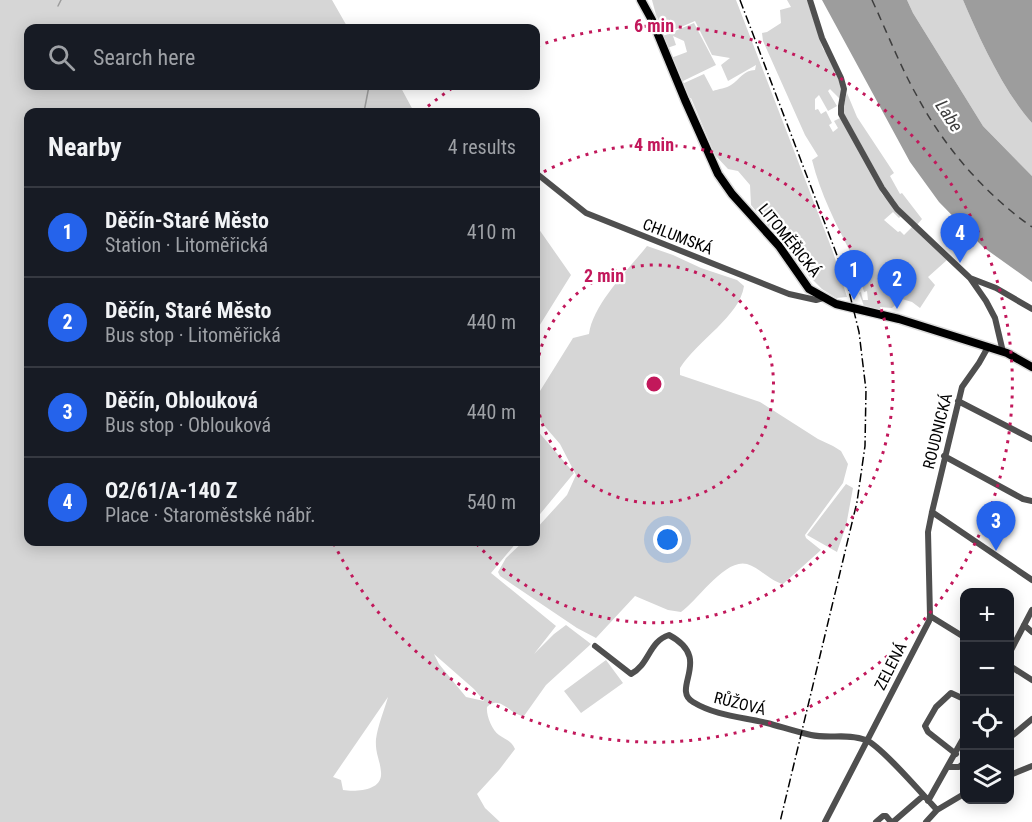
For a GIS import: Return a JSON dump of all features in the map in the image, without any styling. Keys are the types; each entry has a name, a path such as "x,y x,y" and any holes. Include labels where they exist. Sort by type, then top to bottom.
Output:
{"main road":[{"name":"LITOMĚŘICKÁ","path":"641,0 652,20 717,174 783,252 805,284 823,298 846,307 900,319 988,347 1003,352 1032,368"}],"street":[{"path":"810,0 822,38 844,89 841,114 882,188 897,209 970,278 995,318 1003,352"},
{"name":"CHLUMSKÁ","path":"540,176 586,213 789,294 816,300 823,298"},
{"path":"970,278 996,288 1032,309"},
{"name":"ROUDNICKÁ","path":"932,512 958,401 966,379 980,363 988,347"},
{"path":"958,401 1032,439"},
{"path":"944,456 1023,499 1032,501"},
{"path":"932,512 1032,580"},
{"name":"ZELENÁ","path":"825,822 930,616 928,532 932,512"},
{"path":"1014,644 1032,610"},
{"path":"930,616 960,635"},
{"path":"1024,625 1032,632"},
{"name":"RŮŽOVÁ","path":"595,646 631,674 639,670 653,647 669,634 684,645 691,657 692,665 685,688 691,702 715,713 767,723 813,736 841,735 867,740"},
{"path":"1014,669 1032,680"},
{"path":"956,754 928,732 925,726 936,707 951,693 960,697"},
{"path":"1014,734 1032,719"},
{"path":"867,740 936,810"},
{"path":"876,822 886,816 892,822 926,799 949,767 960,746"},
{"path":"949,767 960,766"},
{"path":"1014,773 1032,766"},
{"path":"926,822 936,810 960,796"}],"shaded area":[{"path":"0,0 332,0 346,24 24,24 24,90 402,90 412,108 24,108 24,546 514,546 491,573 556,626 534,654 566,625 591,644 546,685 524,716 501,704 496,703 487,707 494,730 510,742 515,749 477,794 485,808 500,822 0,822","holes":["434,654 474,689 484,701 466,697 439,664","388,697 376,739 381,772 378,783 368,789 343,790 341,780 333,777"]},
{"path":"652,0 736,0 833,252 847,297 836,298 822,289 751,205 750,185 738,171 728,169 715,155 691,98 682,84 704,74 713,91 731,85 745,73 755,70 756,65 728,81 721,65 730,58 712,55 695,21 665,32 656,15"},
{"path":"787,0 807,0 823,49 831,58 842,84 839,98 830,89 828,91 837,106 828,111 819,95 815,99 815,110 818,109 821,114 826,111 832,123 829,125 833,132 838,128 834,121 842,117 882,194 902,215 899,218 893,212 884,220 904,235 913,226 947,260 928,277 935,285 920,308 902,299 892,308 880,307 881,310 864,306 859,293 861,292 863,300 868,300 867,291 864,292 860,278 863,277 854,268 852,263 855,261 830,212 820,186 812,160 818,156 805,135 763,41 762,33 781,23 780,10 791,7"},
{"path":"907,0 963,0 1002,80 1032,123 1032,176 983,126"},
{"path":"694,23 716,65 683,81 680,80 671,58 687,52 684,41 673,36 676,45 667,48 663,36"},
{"path":"847,93 857,117 894,173 890,176 900,194 902,193 922,219 917,225 895,203 895,200 892,200 844,114 843,107"},
{"path":"540,231 571,275 540,325"},
{"path":"647,246 737,280 744,286 735,308 687,358 680,368 680,375 760,402 841,451 848,464 843,483 805,535 821,550 783,584 752,566 739,564 721,574 681,612 668,610 635,596 596,638 577,628 500,576 498,572 506,558 519,546 540,546 540,525 567,495 576,475 560,444 541,422 540,391 573,338 589,334 597,311 621,276"},
{"path":"540,434 574,473 540,514"},
{"path":"846,484 853,488 846,526 837,552 807,535"},
{"path":"606,660 623,683 581,713 564,691"}],"water":[{"name":"Labe","path":"822,0 907,0 983,126 1032,176 1032,282 983,247 939,202 910,162"},
{"path":"963,0 1032,0 1032,123 1002,80"}],"waterway":[{"path":"58,6 61,0"},
{"path":"365,108 368,90"}],"ferry route":[{"path":"872,0 911,85 940,133 982,184 1032,227"}],"railway":[{"path":"740,0 846,279 859,332 866,390 865,446 857,502 780,822"}],"place":[{"name":"O2/61/A-140 Z","path":"960,263"},
{"name":"Děčín-Staré Město","path":"854,300"},
{"name":"Děčín, Staré Město","path":"897,309"},
{"name":"Děčín, Oblouková","path":"996,551"}]}
